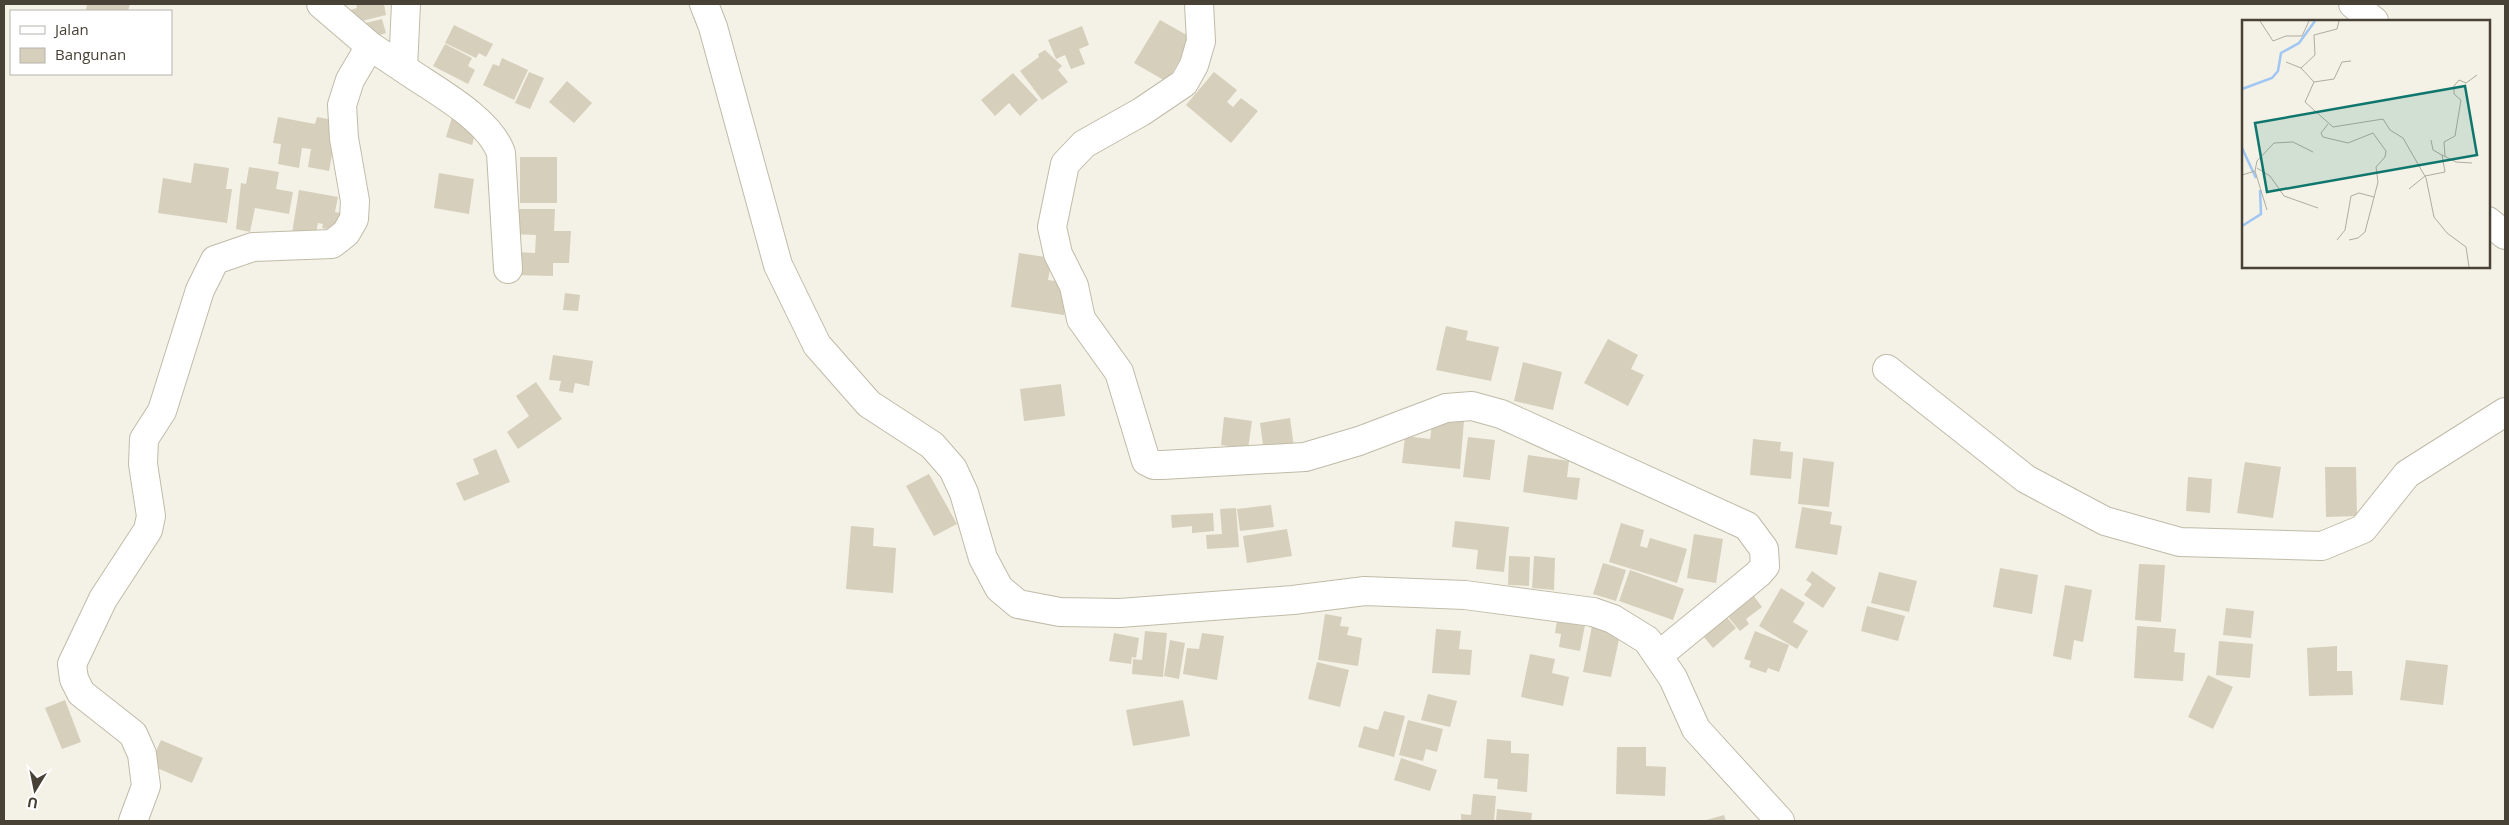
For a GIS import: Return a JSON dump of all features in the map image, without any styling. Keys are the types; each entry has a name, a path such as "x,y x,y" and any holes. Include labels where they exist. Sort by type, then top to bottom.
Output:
{"street":[{"path":"321,4 370,46 483,124 497,141 501,153 508,269"},
{"path":"403,68 406,4"},
{"path":"704,4 713,27 778,264 817,345 870,404 932,445 953,469 964,493 984,558 999,588 1018,604 1060,612 1120,613 1293,600 1365,591 1464,595 1593,612 1613,619 1647,640 1673,678 1696,730 1780,821"},
{"path":"1199,4 1201,41 1194,65 1184,83 1141,112 1084,144 1065,164 1052,227 1058,254 1074,286 1081,319 1119,372 1146,461 1154,465 1162,465 1305,457 1359,441 1446,408 1472,406 1501,414 1748,526 1764,549 1765,566 1758,574 1659,655"},
{"path":"2353,4 2373,20"},
{"path":"133,821 146,786 142,754 133,734 81,693 74,679 72,664 103,599 148,530 151,516 143,464 144,439 162,411 200,290 215,260 253,247 332,244 346,233 354,218 355,201 344,138 342,105 350,80 370,46"},
{"path":"2489,221 2505,235"},
{"path":"1887,369 2026,479 2105,521 2180,542 2322,546 2363,529 2407,474 2505,412"}],"building":[{"path":"87,4 130,4 128,10 86,10"},
{"path":"356,4 384,4 386,15 354,23 350,10 357,8"},
{"path":"382,19 386,33 369,38 365,23"},
{"path":"1160,20 1192,38 1167,82 1134,63"},
{"path":"454,25 493,44 486,57 479,53 476,58 445,43"},
{"path":"1082,26 1089,45 1079,49 1085,64 1071,69 1065,55 1056,59 1048,40"},
{"path":"445,44 472,58 468,66 475,70 468,84 433,66"},
{"path":"1045,50 1062,66 1058,70 1068,82 1042,100 1020,71 1039,57 1038,54"},
{"path":"502,58 528,70 514,100 483,85 493,64 499,66"},
{"path":"529,72 544,78 530,109 515,103"},
{"path":"1214,72 1237,90 1227,102 1233,107 1241,98 1258,111 1231,143 1186,105"},
{"path":"1013,73 1038,100 1020,116 1009,103 995,116 981,100"},
{"path":"567,81 592,103 574,123 549,102"},
{"path":"453,114 479,122 472,145 446,137"},
{"path":"278,117 315,124 317,117 338,121 329,171 308,167 311,149 302,148 299,168 278,164 281,144 273,143"},
{"path":"520,157 557,157 557,203 520,203"},
{"path":"194,163 229,168 226,189 232,189 227,223 158,213 163,178 191,183"},
{"path":"249,167 279,172 276,189 293,192 289,214 255,208 250,232 236,229 241,183 246,184"},
{"path":"439,173 474,179 469,214 434,208"},
{"path":"299,190 338,197 335,212 347,214 344,232 322,228 323,224 318,223 315,237 292,233"},
{"path":"515,209 555,209 554,231 571,231 569,263 553,263 553,276 513,275 514,252 535,253 536,235 511,234"},
{"path":"1019,253 1052,258 1048,280 1069,283 1064,315 1011,307"},
{"path":"565,293 580,295 578,311 563,310"},
{"path":"1446,326 1468,331 1466,340 1499,347 1491,381 1436,370"},
{"path":"1608,339 1638,355 1631,369 1644,375 1628,406 1584,383"},
{"path":"553,355 593,361 589,386 575,383 573,393 559,391 561,381 549,380"},
{"path":"1523,362 1562,372 1553,410 1514,401"},
{"path":"536,382 562,419 518,449 507,432 529,416 516,396"},
{"path":"1061,384 1065,416 1024,421 1020,389"},
{"path":"1224,417 1252,421 1248,449 1221,445"},
{"path":"1290,418 1294,448 1264,452 1260,423"},
{"path":"1433,418 1464,421 1460,469 1402,463 1405,436 1430,439"},
{"path":"1468,437 1495,440 1490,480 1463,477"},
{"path":"1753,439 1781,442 1780,451 1793,452 1791,479 1750,475"},
{"path":"496,449 510,482 464,501 456,483 479,474 473,459"},
{"path":"1528,455 1569,461 1567,477 1580,478 1577,500 1523,492"},
{"path":"1803,458 1834,462 1829,507 1798,504"},
{"path":"2245,462 2281,467 2273,518 2237,513"},
{"path":"2325,467 2356,467 2357,516 2326,517"},
{"path":"929,474 957,524 934,536 906,486"},
{"path":"2188,477 2212,479 2210,513 2186,511"},
{"path":"1271,505 1274,527 1240,531 1237,509"},
{"path":"1802,507 1832,512 1830,524 1842,526 1837,555 1795,548"},
{"path":"1236,508 1239,547 1207,549 1206,535 1222,534 1220,509"},
{"path":"1213,513 1214,531 1192,533 1192,526 1172,528 1171,515"},
{"path":"1455,521 1509,527 1504,572 1476,569 1478,550 1452,547"},
{"path":"1621,523 1644,530 1640,546 1647,548 1650,538 1687,549 1677,583 1609,562"},
{"path":"851,526 874,528 873,546 896,548 893,593 846,589"},
{"path":"1287,529 1292,556 1247,563 1243,536"},
{"path":"1694,534 1723,539 1716,583 1687,578"},
{"path":"1509,556 1530,557 1529,586 1508,585"},
{"path":"1534,556 1555,558 1554,590 1532,588"},
{"path":"1603,563 1626,570 1616,601 1593,594"},
{"path":"2139,564 2165,565 2161,622 2135,620"},
{"path":"2000,568 2038,575 2032,614 1993,607"},
{"path":"1630,570 1684,589 1673,620 1619,601"},
{"path":"1812,571 1836,588 1823,608 1804,595 1812,584 1806,580"},
{"path":"1879,572 1917,581 1909,612 1871,603"},
{"path":"2065,585 2092,590 2083,642 2074,640 2071,660 2053,656"},
{"path":"1781,588 1805,603 1793,622 1808,631 1797,649 1759,626"},
{"path":"1750,591 1762,607 1746,619 1749,624 1740,631 1724,612"},
{"path":"1867,606 1905,616 1898,641 1861,631"},
{"path":"2226,608 2254,611 2251,638 2223,635"},
{"path":"1723,613 1736,628 1713,648 1700,632"},
{"path":"1325,614 1342,617 1340,626 1349,627 1347,635 1362,638 1358,666 1318,660"},
{"path":"1557,620 1585,625 1580,651 1559,647 1561,634 1555,633"},
{"path":"1592,626 1621,630 1611,677 1583,672"},
{"path":"2137,626 2176,629 2174,652 2185,653 2183,681 2134,678"},
{"path":"1436,629 1461,631 1459,649 1472,650 1470,675 1432,673"},
{"path":"1145,631 1167,633 1163,677 1132,674 1133,659 1142,660"},
{"path":"1755,631 1789,645 1779,672 1768,668 1766,673 1749,667 1751,661 1744,659"},
{"path":"1114,633 1139,638 1136,658 1132,657 1131,664 1109,661"},
{"path":"1202,633 1224,636 1217,680 1183,674 1187,648 1199,649"},
{"path":"1170,640 1185,643 1179,679 1164,676"},
{"path":"2219,641 2253,644 2250,678 2216,675"},
{"path":"2337,646 2337,671 2352,671 2353,695 2309,696 2307,648"},
{"path":"1530,654 1555,659 1552,673 1569,677 1563,706 1521,697"},
{"path":"2406,660 2448,665 2443,705 2400,700"},
{"path":"1317,662 1349,670 1340,707 1308,699"},
{"path":"2208,675 2233,687 2213,729 2188,717"},
{"path":"1428,694 1457,701 1450,727 1421,720"},
{"path":"65,700 81,742 62,749 45,708"},
{"path":"1183,700 1190,736 1133,746 1126,710"},
{"path":"1384,711 1405,716 1394,757 1358,747 1364,726 1378,730"},
{"path":"1408,720 1443,729 1437,752 1426,749 1423,761 1399,755"},
{"path":"1487,739 1511,741 1511,753 1529,754 1527,792 1497,789 1498,779 1484,778"},
{"path":"161,740 203,758 192,783 150,765"},
{"path":"1617,747 1646,747 1646,766 1666,767 1665,796 1616,794"},
{"path":"1401,758 1437,770 1430,791 1394,780"},
{"path":"1473,794 1496,796 1494,821 1461,821 1461,814 1471,815"},
{"path":"1497,809 1532,813 1531,821 1496,821"},
{"path":"1724,815 1726,821 1703,821"}]}
